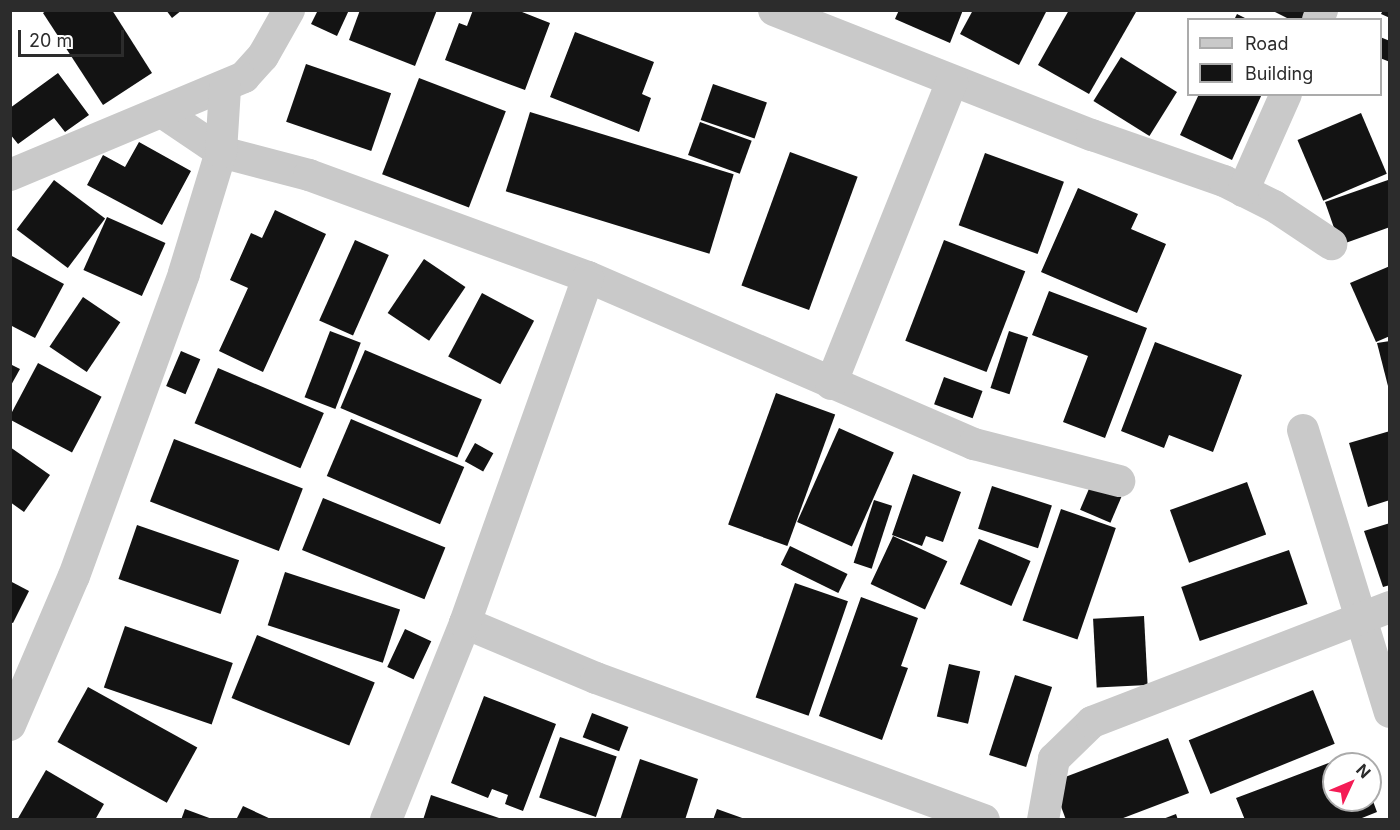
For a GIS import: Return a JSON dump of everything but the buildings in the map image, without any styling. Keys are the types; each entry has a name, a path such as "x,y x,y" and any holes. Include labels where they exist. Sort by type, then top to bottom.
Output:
{"street":[{"path":"10,175 225,88 244,77 263,56 289,10"},
{"path":"774,10 952,81 1243,191 1275,206 1331,244"},
{"path":"831,384 952,81"},
{"path":"10,725 78,565 184,273 221,152 225,88"},
{"path":"1243,191 1285,96"},
{"path":"162,112 221,152 309,175 588,277 974,444 1119,481"},
{"path":"386,819 465,623 588,277"},
{"path":"1303,430 1375,612 1389,712"},
{"path":"1043,819 1054,759 1092,722 1375,612"},
{"path":"465,623 596,678 984,819"}]}
